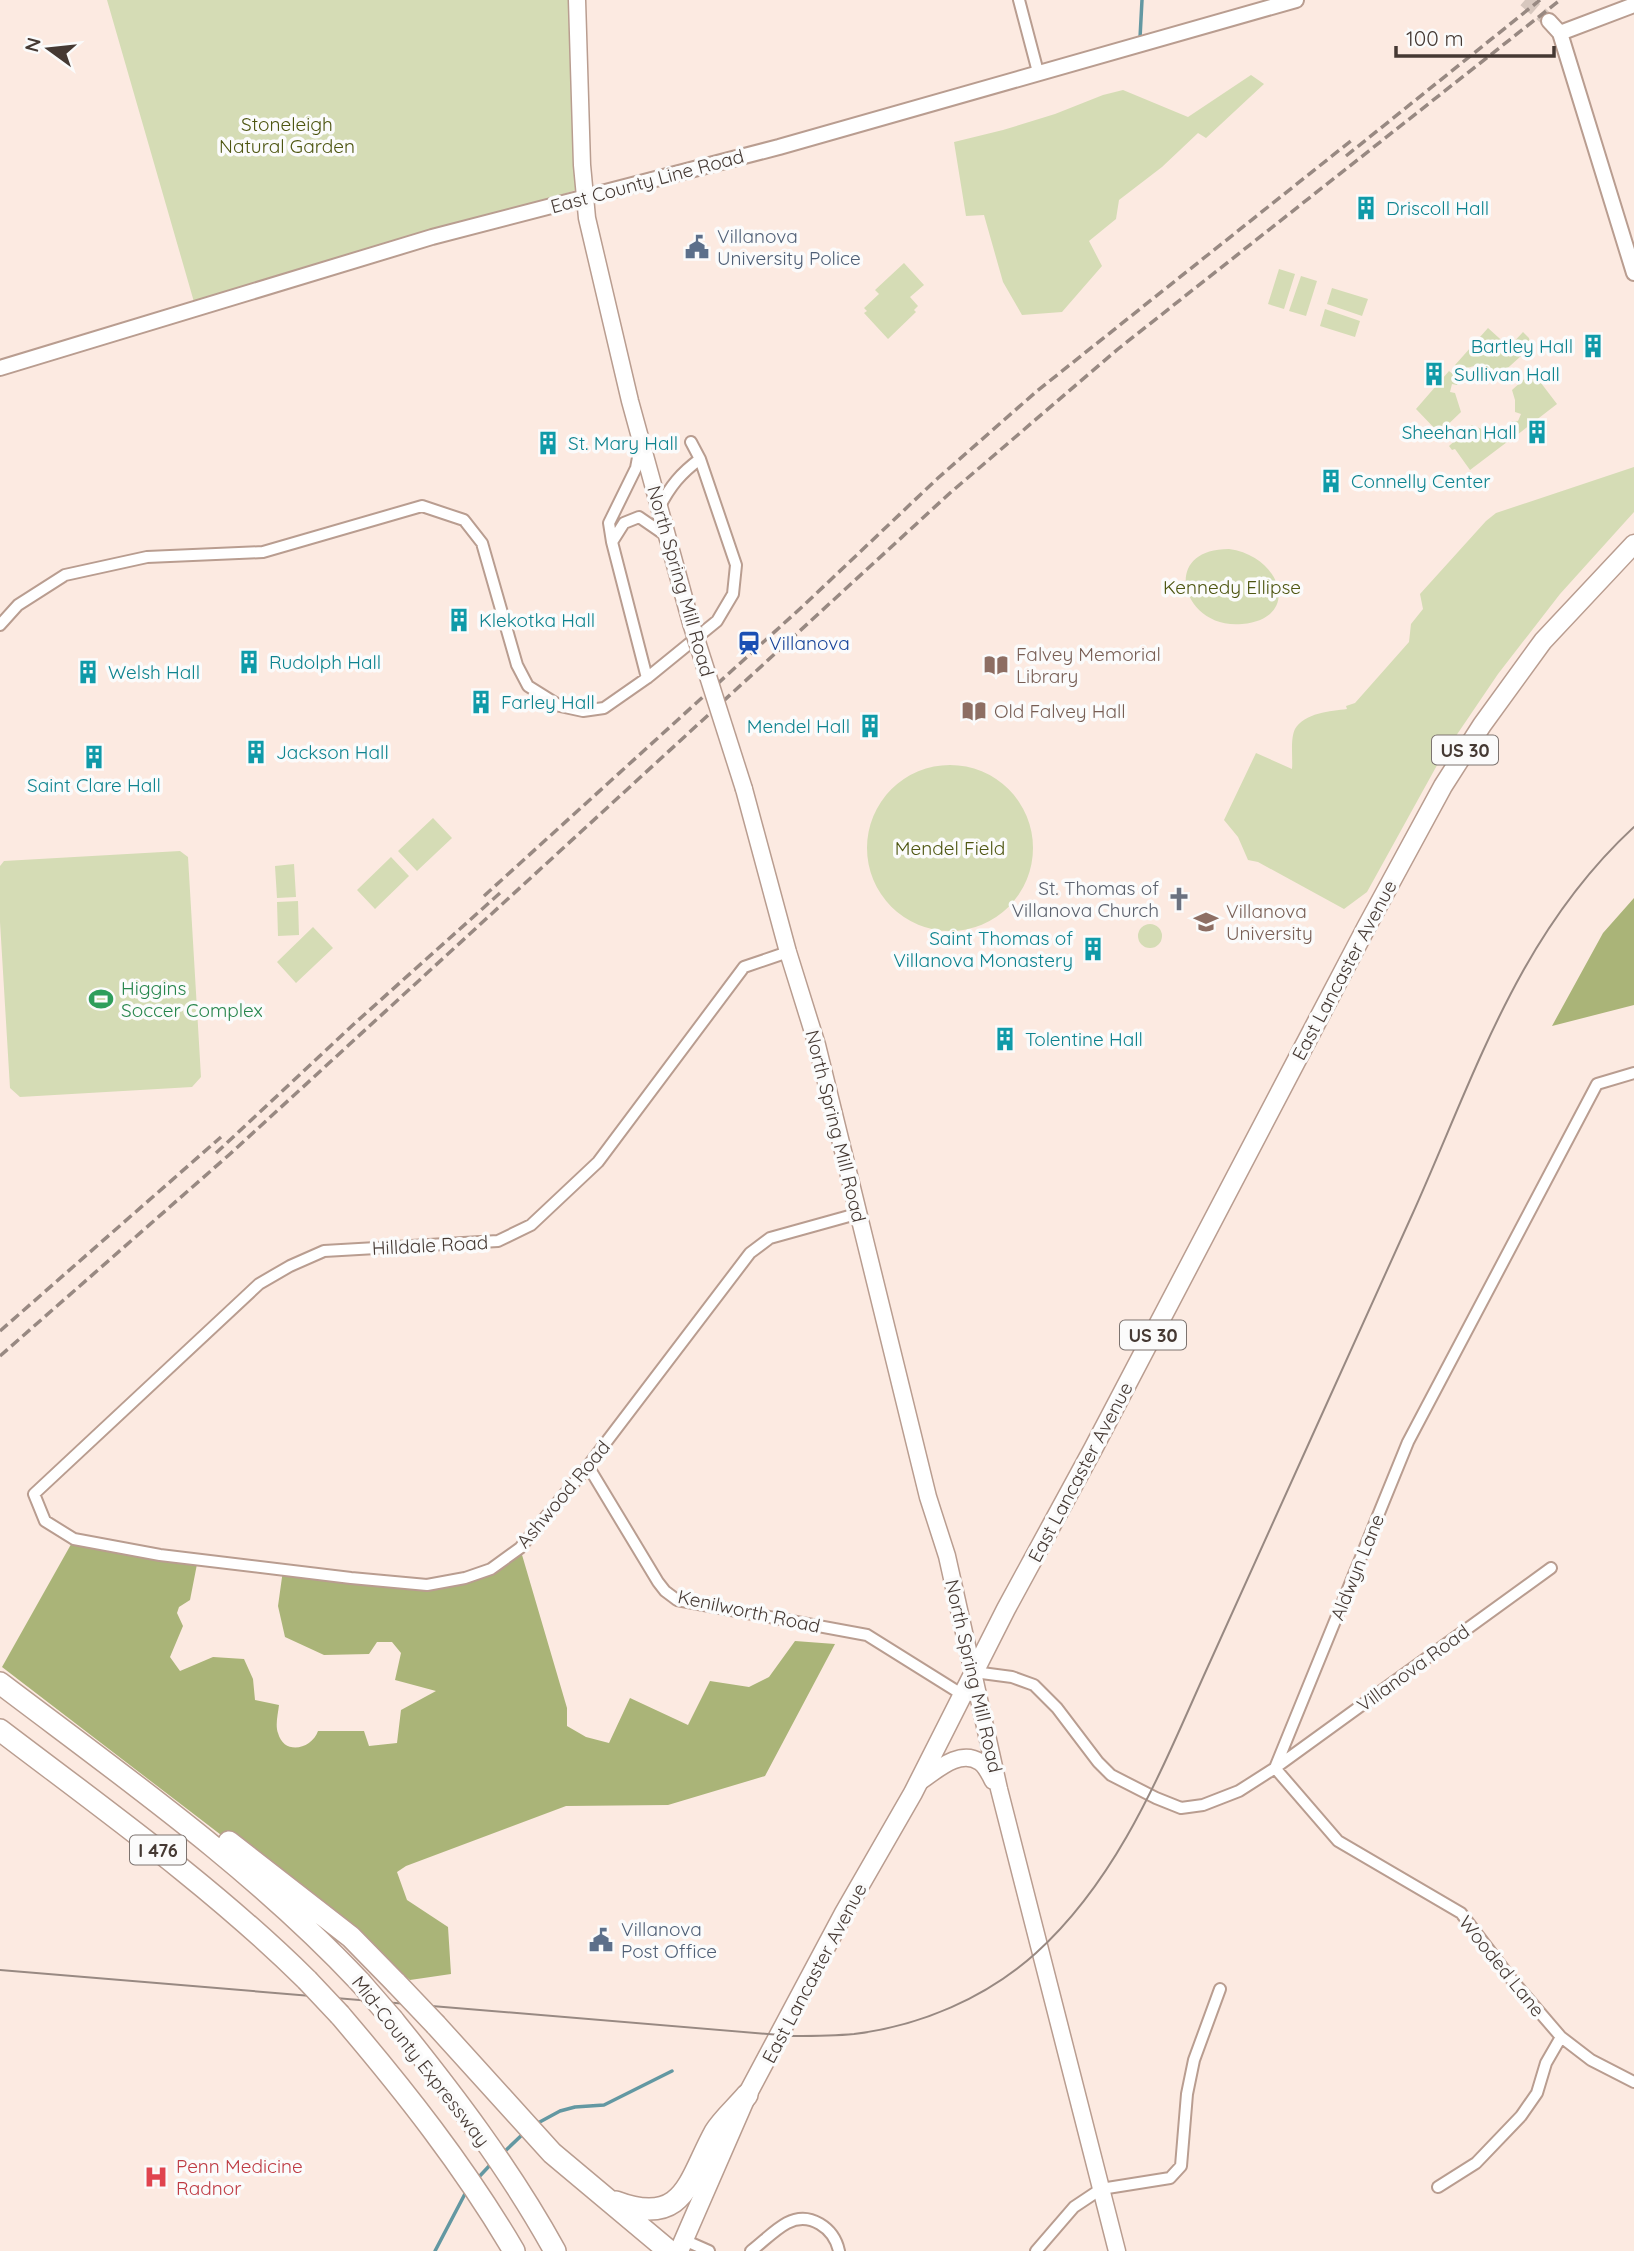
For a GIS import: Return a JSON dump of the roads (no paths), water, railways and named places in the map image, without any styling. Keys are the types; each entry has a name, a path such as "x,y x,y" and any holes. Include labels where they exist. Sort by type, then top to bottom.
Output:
{"highway":[{"name":"East Lancaster Avenue","path":"678,2247 747,2095 844,1913 918,1783 1360,938 1443,786 1482,725 1543,640 1634,544"},
{"name":"Mid-County Expressway","path":"0,1683 266,1891 360,1982 393,2020 480,2134 555,2251"},
{"name":"Mid-County Expressway","path":"0,1730 171,1860 258,1932 307,1980 415,2105 449,2151 514,2251"},
{"path":"81,1745 176,1802 326,1915 352,1937 436,2025 539,2141 604,2197 678,2247"},
{"path":"604,2197 642,2210 678,2200 688,2189 716,2130 747,2095"},
{"path":"478,2195 500,2251"}],"main road":[{"name":"North Spring Mill Road","path":"577,0 584,198 595,256 639,436 691,623 744,789 788,952 817,1045 928,1497 947,1556 999,1789 1117,2251"},
{"path":"918,1783 950,1762 963,1758 979,1762 999,1789"}],"street":[{"path":"1019,0 1038,72"},
{"name":"East County Line Road","path":"0,368 432,237 779,147 1296,0"},
{"path":"1560,33 1634,5"},
{"path":"1549,21 1560,33 1634,273"},
{"path":"639,436 640,451 636,468 609,523 647,678"},
{"path":"0,625 18,605 65,575 147,557 263,552 422,506 464,520 482,543 517,665 528,686 560,706 583,711 604,708 647,678 717,621 733,594 736,565 700,459 691,443"},
{"path":"659,508 670,485 700,459"},
{"path":"612,542 624,523 639,517 668,537"},
{"name":"Hilldale Road","path":"34,1494 260,1284 290,1266 324,1251 498,1241 531,1225 598,1162 744,967 788,952"},
{"name":"Aldwyn Lane","path":"1275,1768 1408,1443 1597,1084 1634,1073"},
{"name":"Ashwood Road","path":"34,1494 45,1521 74,1539 160,1555 427,1585 466,1578 491,1569 520,1549 589,1466 750,1253 770,1238 860,1213"},
{"name":"Kenilworth Road","path":"589,1466 659,1582 665,1591 677,1600 866,1635 963,1695"},
{"name":"Villanova Road","path":"1275,1768 1550,1568"},
{"path":"974,1672 1012,1677 1034,1685 1057,1708 1111,1775 1181,1808 1203,1805 1239,1791 1275,1768"},
{"name":"Wooded Lane","path":"1275,1768 1338,1841 1461,1913 1512,1980 1561,2037 1591,2060 1634,2082"},
{"path":"1036,2251 1074,2207 1101,2189 1170,2178 1181,2166 1187,2094 1194,2060 1220,1989"},
{"path":"1438,2187 1476,2163 1521,2116 1537,2093 1546,2063 1561,2037"},
{"path":"751,2251 780,2227 800,2220 817,2222 827,2228 839,2251"},
{"path":"678,2247 709,2251"}],"waterway":[{"path":"1140,38 1142,0"},
{"path":"536,2124 560,2111 604,2105 672,2071"},
{"path":"502,2154 524,2133"},
{"path":"477,2179 491,2164"},
{"path":"435,2251 467,2190"}],"tunnel":[{"path":"1525,0 1549,21"}],"tram line":[{"path":"0,1970 792,2036 854,2034 903,2024 951,2007 996,1984 1036,1953 1066,1922 1093,1889 1138,1817 1503,1009 1529,960 1559,913 1594,869 1634,827"}],"railway":[{"path":"1346,156 1540,0"},
{"path":"0,1356 230,1154 950,493 1118,349 1560,0"},
{"path":"484,896 803,606 938,478 1037,391 1352,140"},
{"path":"216,1153 500,893"},
{"path":"0,1331 221,1137"}],"place":[{"name":"Driscoll Hall","path":"1366,208"},
{"name":"Villanova University Police","path":"697,247"},
{"name":"Bartley Hall","path":"1593,346"},
{"name":"Sullivan Hall","path":"1434,374"},
{"name":"Sheehan Hall","path":"1537,432"},
{"name":"St. Mary Hall","path":"548,443"},
{"name":"Connelly Center","path":"1331,481"},
{"name":"Klekotka Hall","path":"459,620"},
{"name":"Villanova","path":"749,643"},
{"name":"Rudolph Hall","path":"249,662"},
{"name":"Falvey Memorial Library","path":"996,665"},
{"name":"Welsh Hall","path":"88,672"},
{"name":"Farley Hall","path":"481,702"},
{"name":"Old Falvey Hall","path":"974,711"},
{"name":"Mendel Hall","path":"870,726"},
{"name":"Jackson Hall","path":"256,752"},
{"name":"Saint Clare Hall","path":"94,757"},
{"name":"St. Thomas of Villanova Church","path":"1179,899"},
{"name":"Villanova University","path":"1206,922"},
{"name":"Saint Thomas of Villanova Monastery","path":"1093,949"},
{"name":"Higgins Soccer Complex","path":"101,999"},
{"name":"Tolentine Hall","path":"1005,1039"},
{"name":"Villanova Post Office","path":"601,1940"},
{"name":"Penn Medicine Radnor","path":"156,2177"}],"park label":[{"name":"Stoneleigh Natural Garden","path":"287,135"},
{"name":"Kennedy Ellipse","path":"1232,587"},
{"name":"Mendel Field","path":"950,848"}]}
